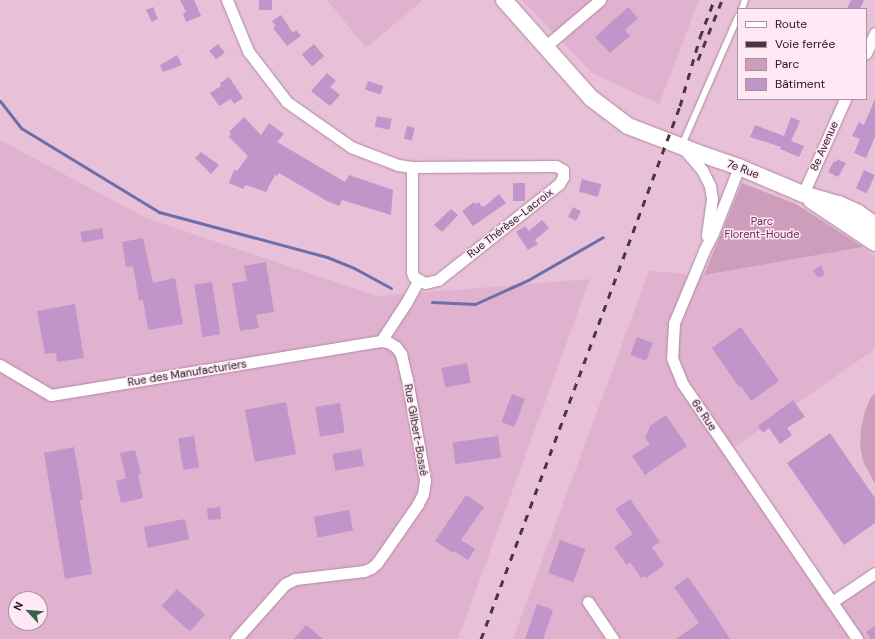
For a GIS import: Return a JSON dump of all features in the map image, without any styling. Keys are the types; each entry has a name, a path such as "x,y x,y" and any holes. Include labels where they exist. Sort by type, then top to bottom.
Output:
{"main road":[{"name":"7e Rue","path":"504,0 591,98 628,126 739,166 803,194 839,204 858,213 875,225"},
{"name":"7e Rue","path":"803,194 875,243"}],"street":[{"name":"Rue Thérèse-Lacroix","path":"227,0 248,51 287,102 351,147 398,165 412,167 556,166 563,170 562,178 559,184 438,280 425,283 418,281"},
{"path":"546,46 600,0"},
{"path":"867,51 875,33"},
{"name":"8e Avenue","path":"803,194 846,100"},
{"path":"682,146 702,170 710,186 712,199 711,215 704,251"},
{"name":"6e Rue","path":"739,166 713,233 674,323 672,358 682,383 857,639"},
{"path":"381,341 406,303 418,281 412,272 412,167"},
{"name":"Rue Gilbert-Bossé","path":"236,639 285,584 295,579 364,571 371,568 377,563 418,504 423,494 425,480 401,354 396,347 388,342 381,341"},
{"name":"Rue des Manufacturiers","path":"0,365 51,395 381,341"},
{"path":"832,602 875,572"},
{"path":"588,602 613,639"}],"lane":[{"path":"682,146 737,19"}],"shaded area":[{"path":"327,0 423,0 366,48"},
{"path":"522,0 699,0 659,104 592,73"},
{"path":"0,140 146,218 377,296 590,279 458,639 0,639"},
{"path":"863,247 875,257 875,349 732,449 832,602 875,574 875,639 513,639 649,271 704,275"}],"green space":[{"name":"Parc Florent-Houde","path":"742,183 796,204 863,247 704,275"},
{"path":"875,393 875,484 863,461 860,445 861,428 865,411 871,397"}],"building":[{"path":"180,0 194,0 201,16 186,22 183,14 186,12"},
{"path":"259,0 272,0 272,10 259,10"},
{"path":"851,0 864,0 860,8 847,8"},
{"path":"153,7 158,19 152,22 146,10"},
{"path":"628,7 638,18 625,30 630,36 610,53 595,37"},
{"path":"281,15 293,33 296,30 301,36 287,46 273,28 276,26 272,21"},
{"path":"218,44 225,53 216,59 209,51"},
{"path":"314,44 324,56 312,67 302,54"},
{"path":"177,55 182,65 163,72 160,65"},
{"path":"327,73 336,81 330,87 340,95 330,106 311,91"},
{"path":"229,77 243,98 234,104 231,99 219,106 210,93 221,86 220,83"},
{"path":"368,81 383,86 380,95 365,90"},
{"path":"875,99 875,137 866,158 854,153 860,139 852,136 859,122 864,125"},
{"path":"377,116 392,119 390,130 375,127"},
{"path":"244,117 261,135 269,123 284,134 277,142 345,182 349,175 393,190 391,215 342,200 339,206 327,201 279,173 277,176 275,175 266,192 246,185 243,189 229,183 234,170 237,171 248,156 229,137 231,134 229,132"},
{"path":"791,117 800,121 791,141 804,146 799,157 780,149 781,147 750,137 755,125 784,136"},
{"path":"407,126 415,128 412,141 404,139"},
{"path":"201,152 219,165 211,174 195,158"},
{"path":"837,159 846,163 838,177 828,172 834,161 836,162"},
{"path":"864,170 875,175 867,193 856,188"},
{"path":"582,179 601,184 598,197 579,192"},
{"path":"513,183 525,183 525,201 513,201"},
{"path":"499,194 506,203 473,226 462,211 474,202 476,204 479,202 482,207 485,206"},
{"path":"573,207 581,211 576,221 568,217"},
{"path":"451,209 458,215 442,232 434,225"},
{"path":"542,220 549,228 535,240 538,244 528,250 516,232 525,226 529,231"},
{"path":"102,228 104,239 82,243 80,232"},
{"path":"143,238 153,283 175,278 183,324 148,330 143,300 139,301 133,266 126,267 122,242"},
{"path":"266,262 274,312 256,315 259,328 240,331 232,283 247,281 244,266"},
{"path":"821,266 825,275 818,278 813,270"},
{"path":"212,282 220,334 203,337 194,285"},
{"path":"75,304 84,358 57,362 56,353 45,354 37,311"},
{"path":"741,327 779,381 751,401 741,386 739,387 712,348"},
{"path":"637,337 653,343 646,361 630,355"},
{"path":"467,363 471,383 445,388 441,368"},
{"path":"512,394 525,399 514,427 501,422"},
{"path":"793,400 805,417 787,428 792,435 780,444 769,428 763,433 758,426"},
{"path":"286,402 296,454 255,462 245,410"},
{"path":"340,403 345,433 320,437 315,407"},
{"path":"666,415 687,446 645,475 632,456 650,444 645,438 650,426"},
{"path":"830,433 875,498 875,523 844,545 787,463"},
{"path":"194,436 199,468 183,470 178,439"},
{"path":"498,436 501,458 456,464 452,442"},
{"path":"74,447 83,499 80,500 92,574 65,579 44,453"},
{"path":"361,449 364,466 335,471 332,454"},
{"path":"135,450 141,474 138,475 143,498 121,503 116,481 126,478 120,453"},
{"path":"466,495 484,507 461,540 475,549 468,560 454,551 453,553 435,541"},
{"path":"630,499 660,542 652,547 664,565 646,578 645,576 641,578 630,562 627,565 614,547 633,534 615,509"},
{"path":"220,507 221,519 208,520 207,508"},
{"path":"349,510 353,531 318,537 314,517"},
{"path":"185,519 189,540 148,548 144,527"},
{"path":"560,540 585,549 573,582 548,573"},
{"path":"688,577 730,639 676,639 699,623 674,587"},
{"path":"177,589 205,614 190,632 162,606"},
{"path":"537,604 553,610 543,639 525,639"},
{"path":"306,625 323,639 294,639"},
{"path":"875,626 875,639 871,639 866,632"}],"waterway":[{"path":"0,101 21,128 159,212 327,257 354,268 391,288"},
{"path":"432,302 475,304 528,280 603,237"}],"railway":[{"path":"481,639 680,106 700,37 714,0"},
{"path":"698,60 722,0"}]}
